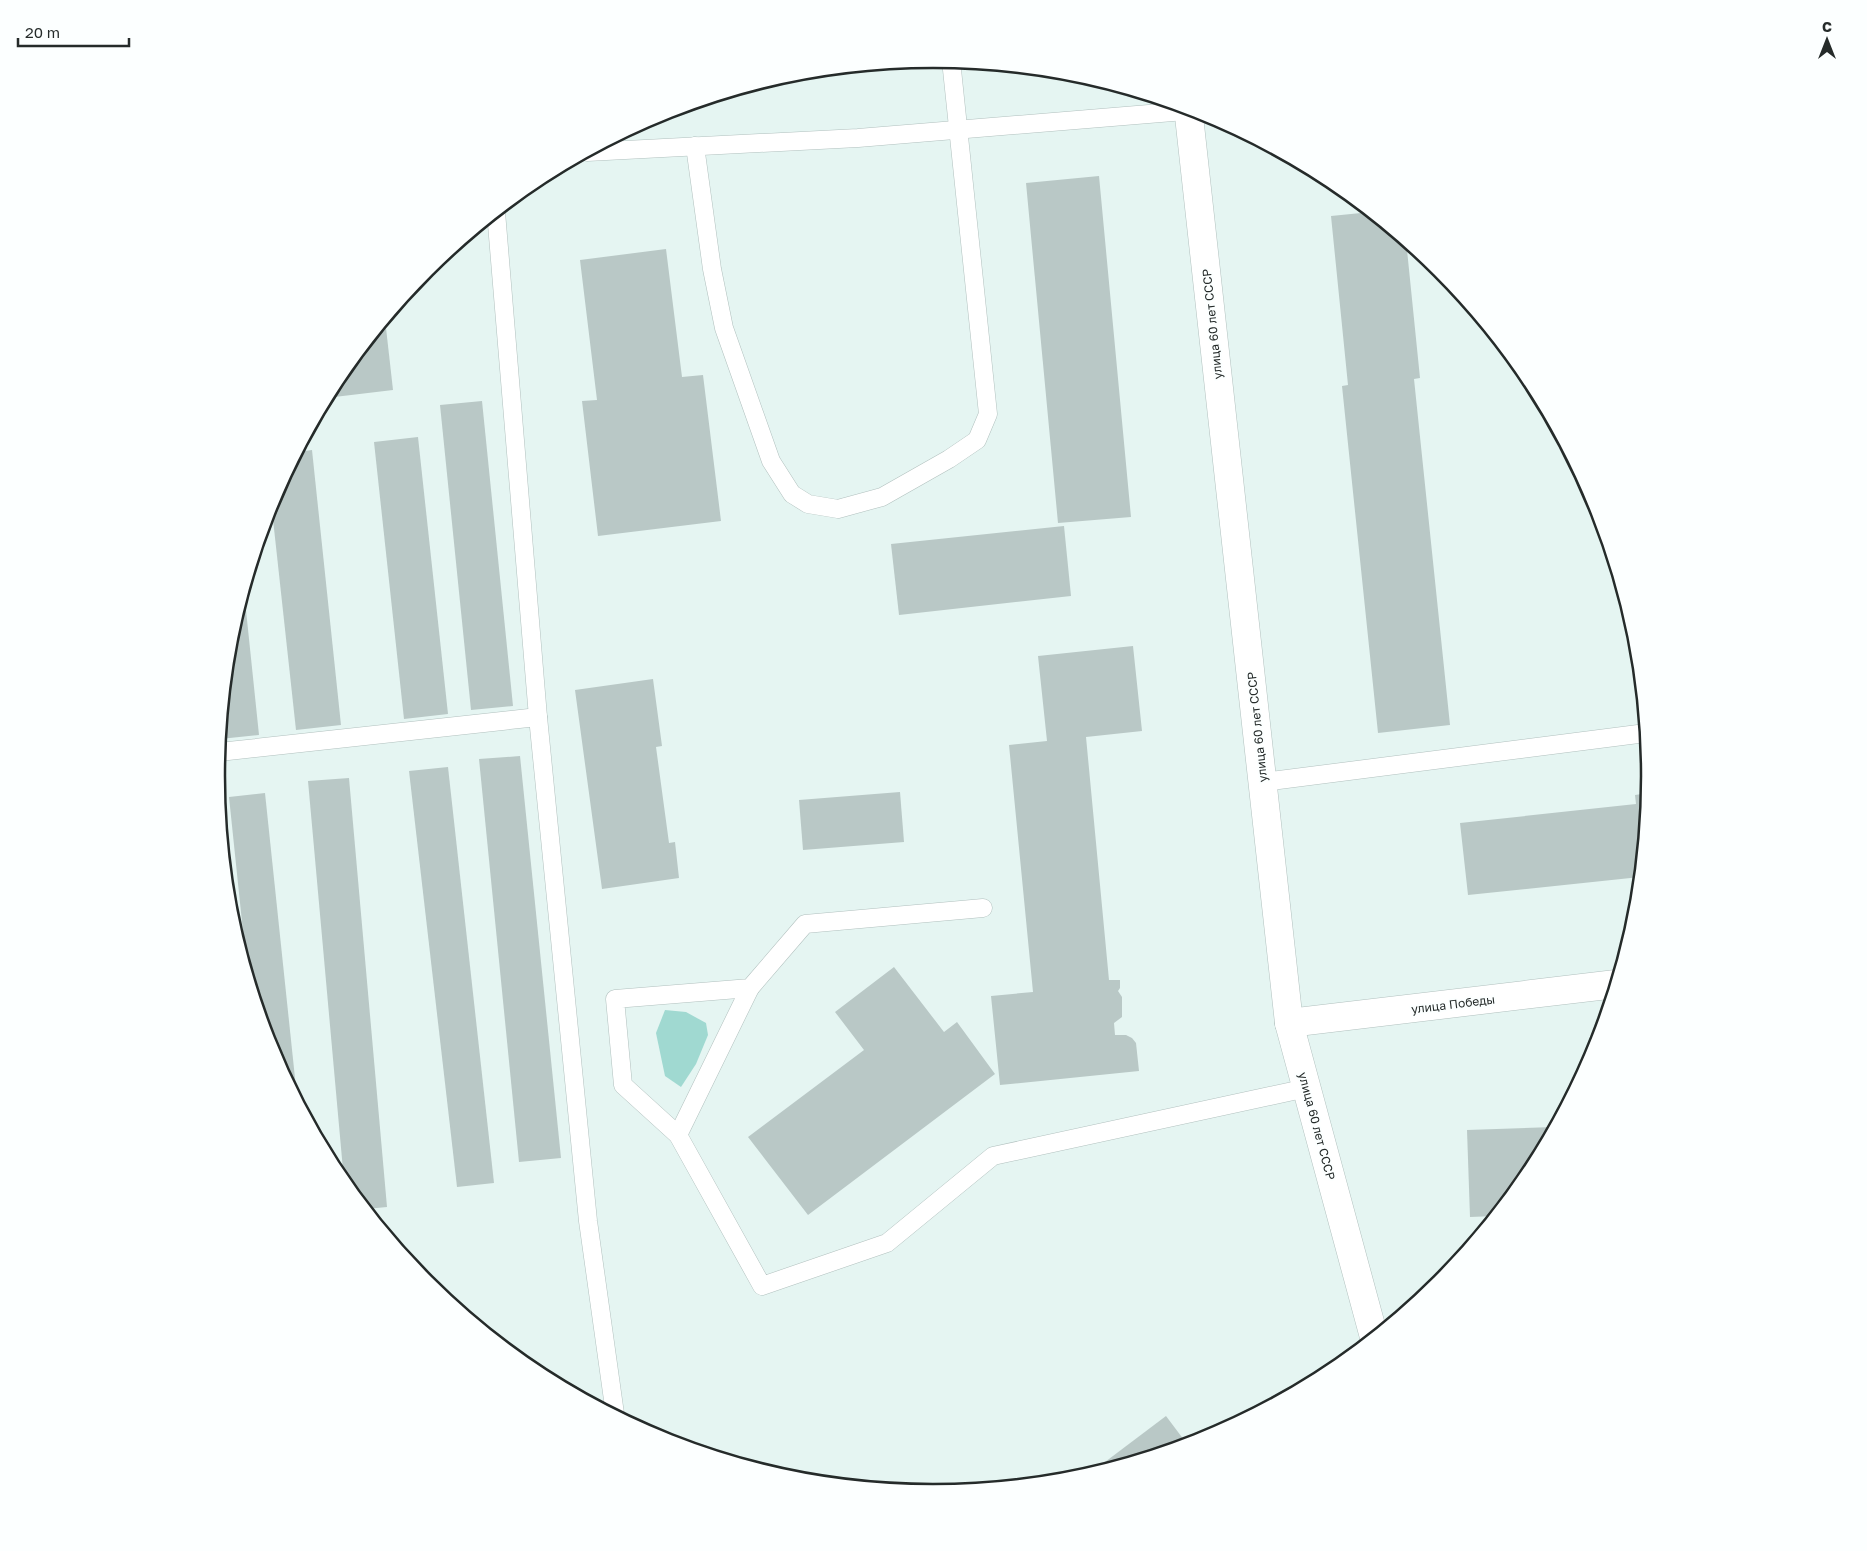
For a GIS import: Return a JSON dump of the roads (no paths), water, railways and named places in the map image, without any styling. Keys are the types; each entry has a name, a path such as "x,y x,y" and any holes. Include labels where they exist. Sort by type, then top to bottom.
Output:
{"street":[{"name":"улица 60 лет СССР","path":"1192,116 1290,1024 1372,1331"},
{"name":"улица Победы","path":"1290,1024 1609,985"}],"lane":[{"path":"695,146 712,269 724,328 771,461 792,494 808,504 838,509 882,497 950,459 977,440 988,414 960,130 952,68"},
{"path":"600,151 858,138 1178,111"},
{"path":"497,219 538,717 588,1221 614,1407"},
{"path":"226,751 538,717"},
{"path":"1263,782 1640,734"},
{"path":"678,1135 750,988 805,924 983,908"},
{"path":"750,988 615,999 623,1085 678,1135 762,1286 887,1243 993,1156 1307,1088"}]}
